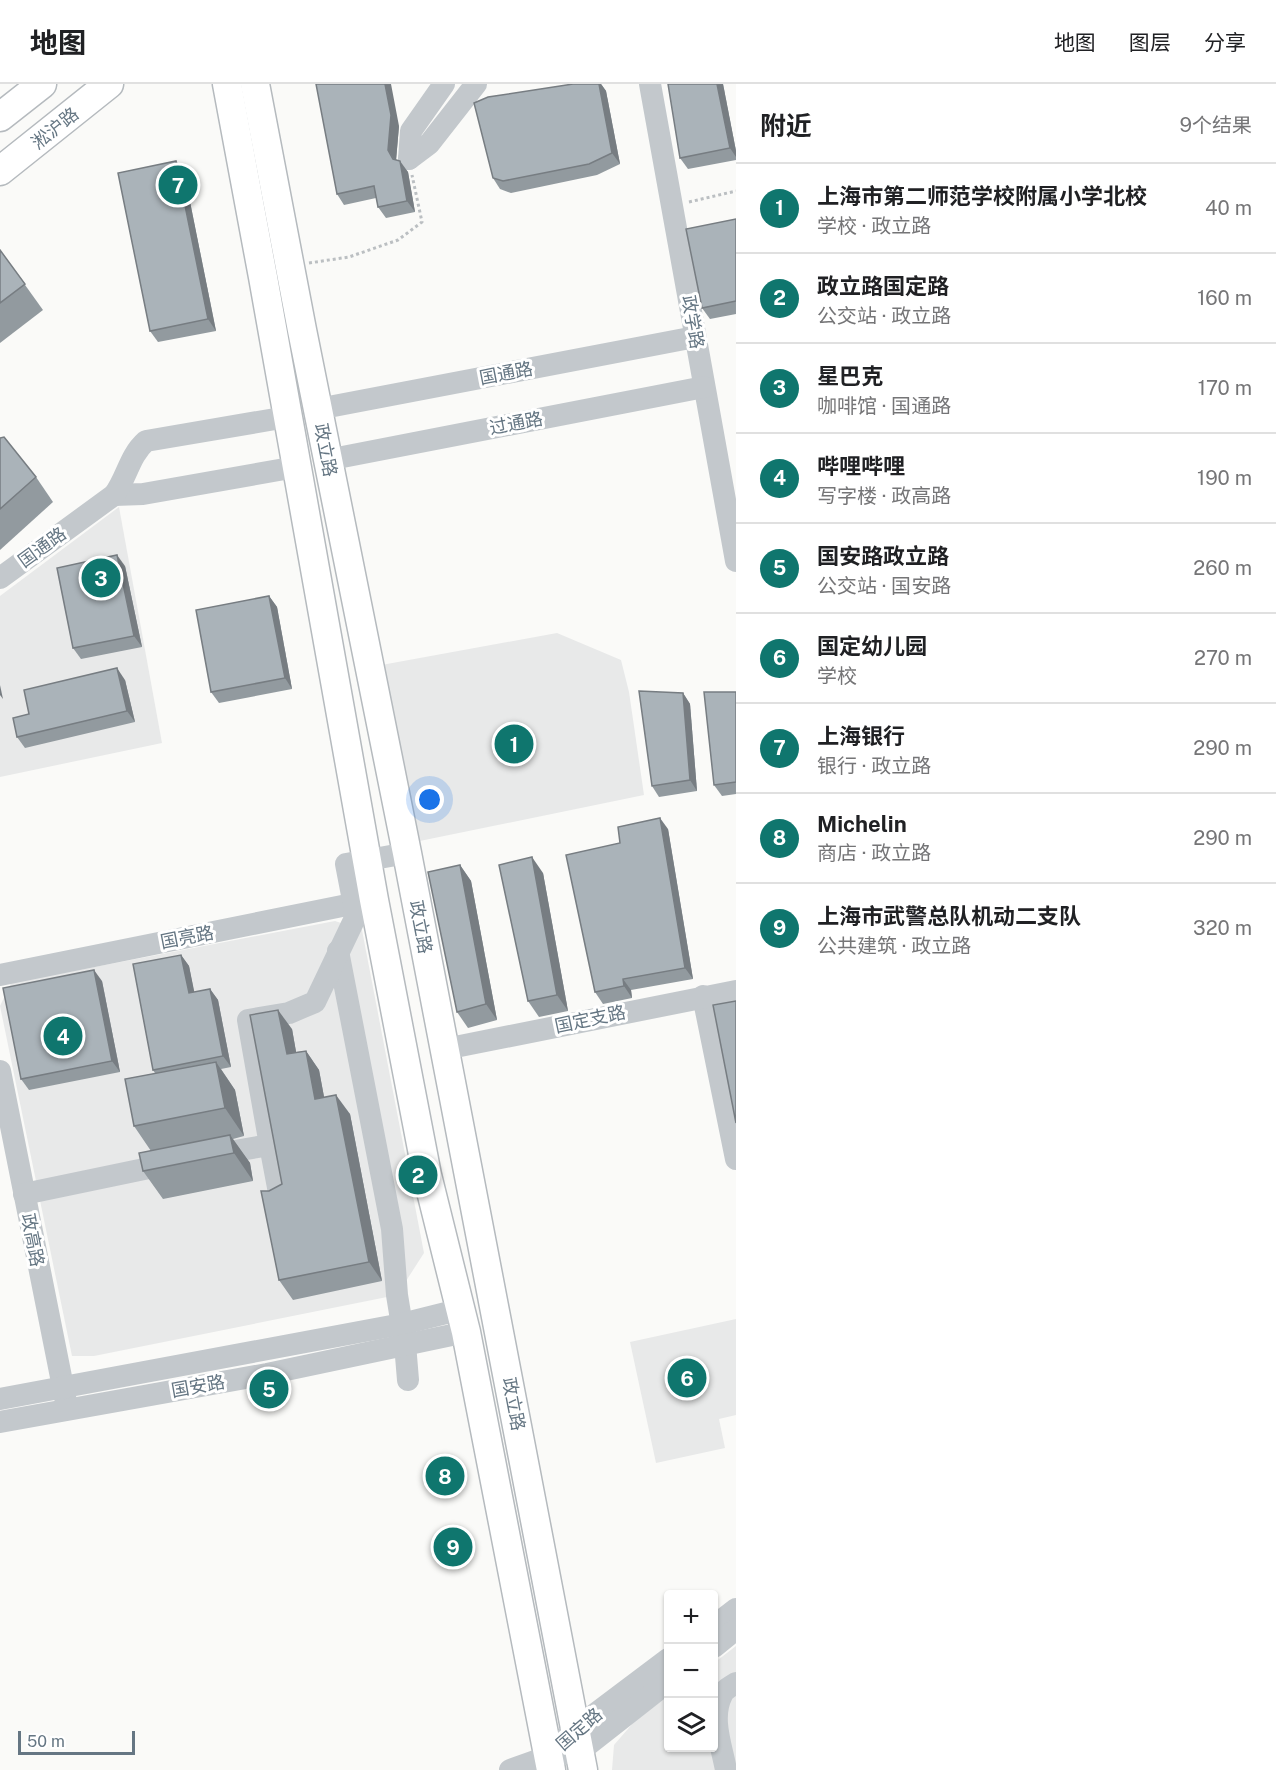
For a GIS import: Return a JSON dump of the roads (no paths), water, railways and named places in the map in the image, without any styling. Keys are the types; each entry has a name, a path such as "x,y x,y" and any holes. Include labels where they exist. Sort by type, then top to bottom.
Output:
{"main road":[{"path":"0,117 42,84"},
{"name":"淞沪路","path":"0,171 109,84"},
{"name":"政立路","path":"227,84 367,861 363,902 464,1321 550,1763"},
{"name":"政立路","path":"255,84 327,460 407,853 579,1750"}],"street":[{"path":"444,84 411,131 409,159 429,144 476,84"},
{"name":"政学路","path":"650,84 736,561"},
{"name":"国通路","path":"318,409 695,337"},
{"name":"过通路","path":"327,460 704,387"},
{"name":"国通路","path":"0,578 114,495 122,485 139,447 146,441 287,417"},
{"path":"114,495 143,494 296,467"},
{"path":"367,861 407,853"},
{"path":"280,1198 248,1020 289,1013 315,1002 363,902"},
{"name":"国亮路","path":"0,975 363,902"},
{"path":"338,951 392,1229 397,1295 404,1334 408,1380"},
{"name":"国定支路","path":"445,1049 736,991"},
{"path":"703,996 736,1159"},
{"name":"政高路","path":"0,1071 9,1167 24,1194 65,1398"},
{"path":"24,1194 270,1145"},
{"name":"国安路","path":"0,1422 65,1398 464,1321"},
{"name":"国安路","path":"0,1399 65,1398"},
{"path":"718,1623 736,1609"},
{"path":"718,1644 736,1629"},
{"name":"国定路","path":"579,1750 664,1664"},
{"path":"726,1770 717,1724 717,1710 723,1693 736,1683"},
{"name":"国定路","path":"550,1763 579,1750 664,1686"},
{"path":"510,1770 550,1763"}],"place":[{"name":"上海银行","path":"178,185"},
{"name":"星巴克","path":"101,578"},
{"name":"上海市第二师范学校附属小学北校","path":"514,744"},
{"name":"哔哩哔哩","path":"63,1036"},
{"name":"政立路国定路","path":"418,1175"},
{"name":"国定幼儿园","path":"687,1378"},
{"name":"国安路政立路","path":"269,1389"},
{"name":"Michelin","path":"445,1476"},
{"name":"上海市武警总队机动二支队","path":"453,1547"}]}
